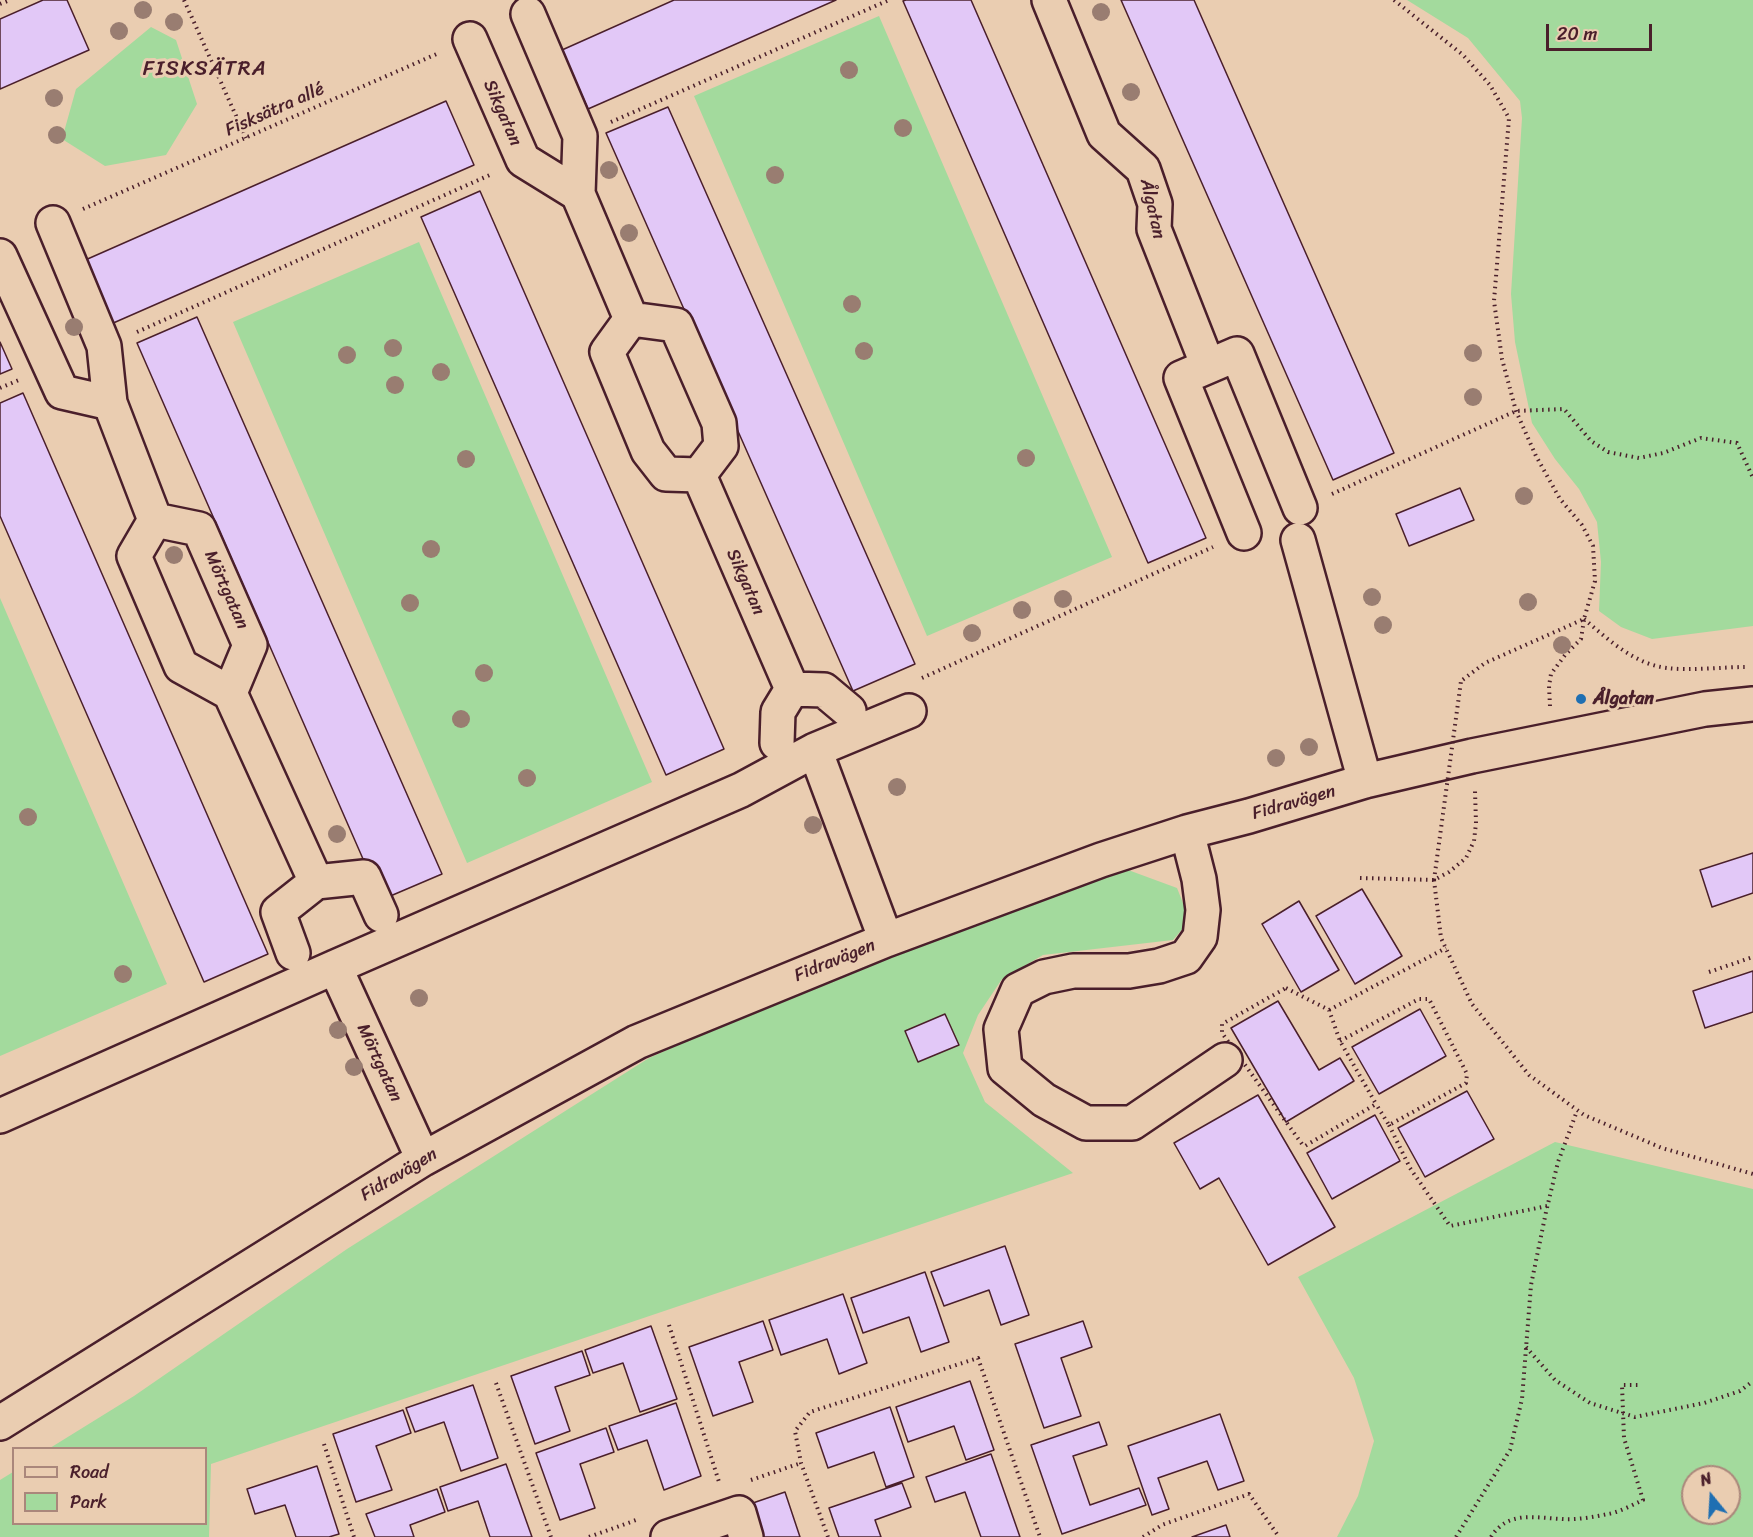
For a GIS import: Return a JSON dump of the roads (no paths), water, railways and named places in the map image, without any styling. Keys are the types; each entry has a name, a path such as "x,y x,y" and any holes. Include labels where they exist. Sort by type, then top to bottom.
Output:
{"street":[{"name":"Ålgatan","path":"1049,0 1104,134 1143,170 1155,204 1154,229 1208,366"},
{"path":"528,14 580,136 578,194 631,319"},
{"name":"Sikgatan","path":"470,39 523,160 578,194"},
{"path":"53,223 104,346 110,403 155,520 134,556 181,666 230,693 316,882"},
{"path":"0,256 62,392 110,403"},
{"path":"631,319 676,325 719,423 721,446 699,475 666,474 648,451 607,352 631,319"},
{"path":"1244,533 1180,378 1238,354 1299,524 1365,782"},
{"name":"Sikgatan","path":"699,475 792,689"},
{"name":"Mörtgatan","path":"155,520 199,529 250,645 230,693"},
{"path":"777,743 778,712 792,689 824,690 849,711"},
{"name":"Fidravägen","path":"0,1423 423,1159 637,1042 886,940 1101,860 1187,832 1365,782 1484,753 1705,709 1753,704"},
{"path":"0,1116 741,790 815,750 909,711"},
{"path":"815,750 886,940"},
{"path":"1187,832 1199,879 1203,910 1200,937 1186,957 1159,966 1129,971 1073,971 1044,977 1018,990 1001,1029 1005,1068 1044,1100 1086,1123 1132,1124 1225,1060"},
{"path":"293,953 278,912 316,882 364,877 381,915"},
{"name":"Mörtgatan","path":"335,967 423,1159"},
{"path":"668,1537 738,1513 746,1537"}],"place":[{"name":"Ålgatan","path":"1581,699"}],"district":[{"name":"FISKSÄTRA","path":"205,70"}]}
